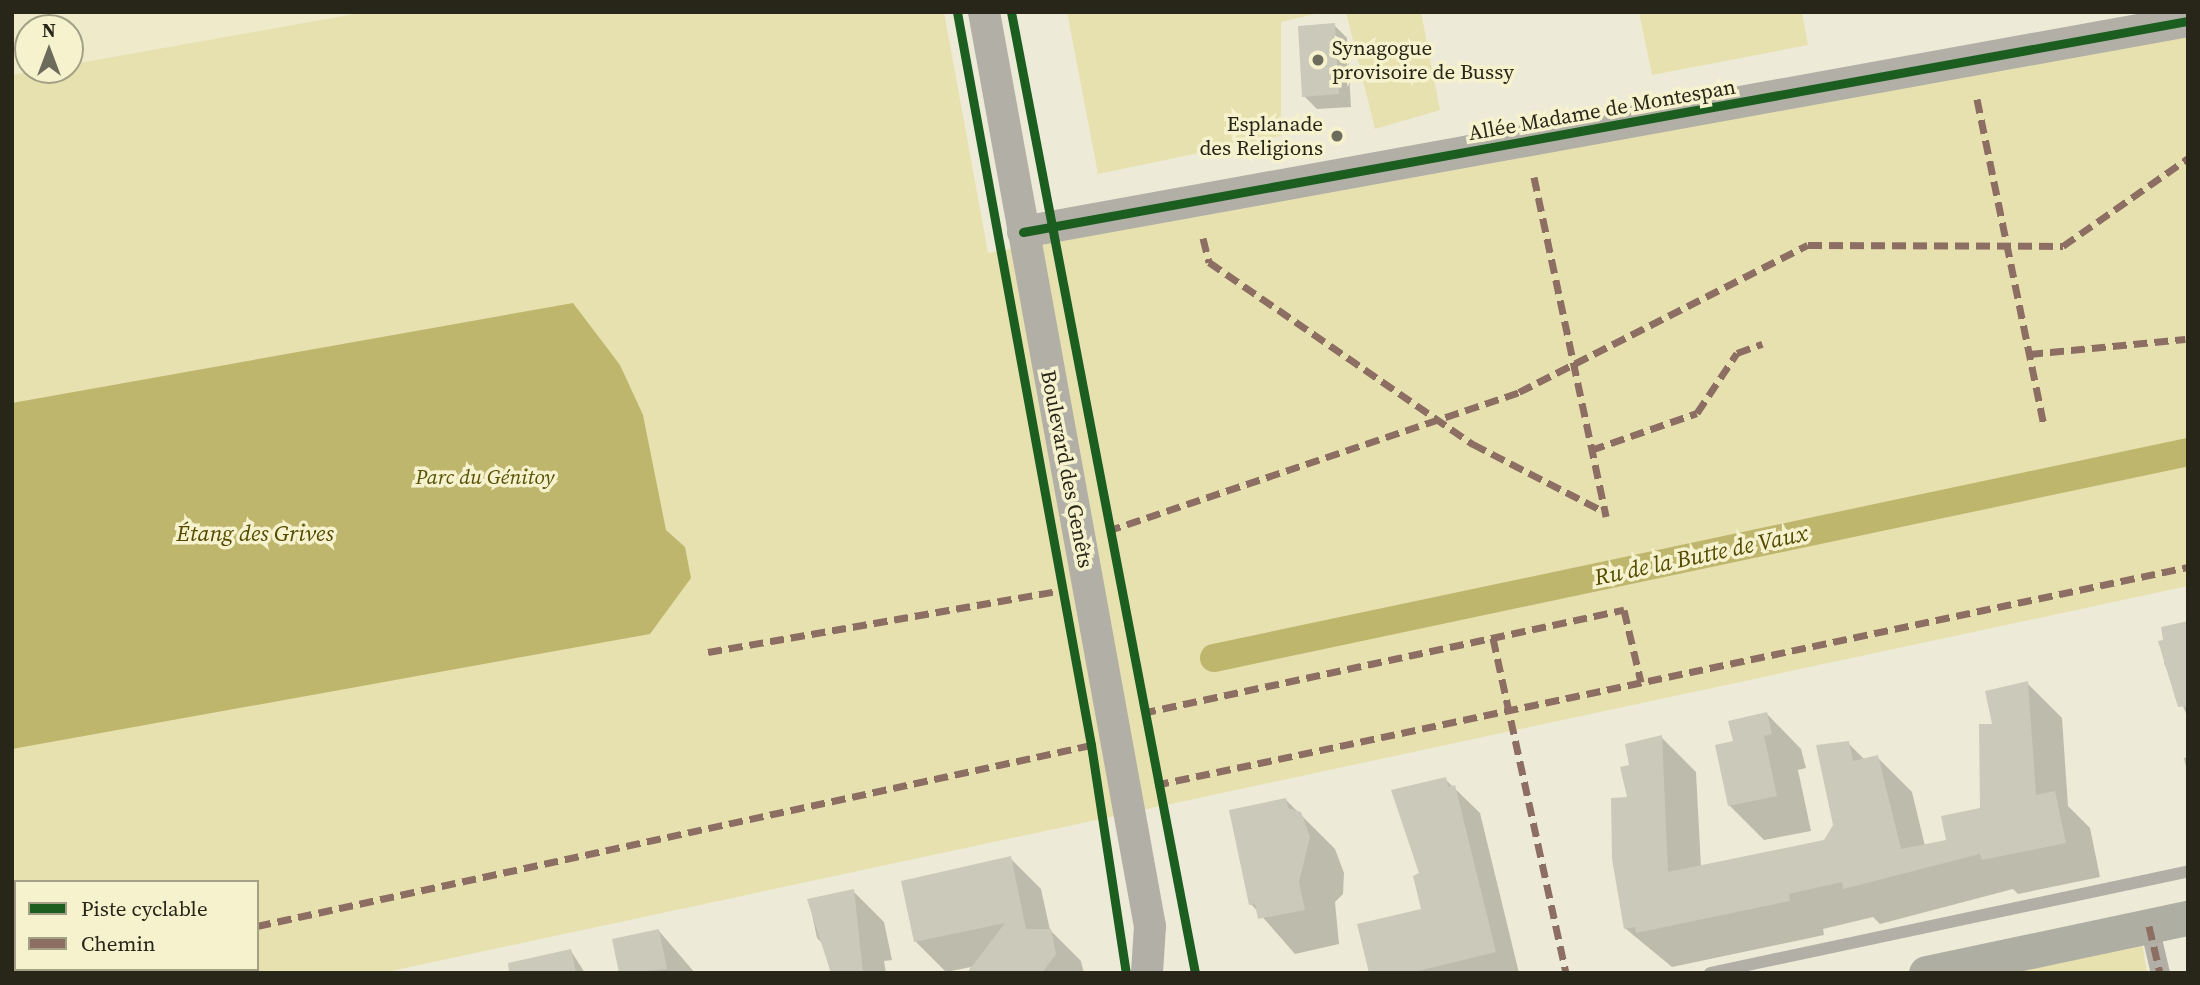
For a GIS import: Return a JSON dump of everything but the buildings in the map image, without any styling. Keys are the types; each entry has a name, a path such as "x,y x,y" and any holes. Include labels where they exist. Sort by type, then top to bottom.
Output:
{"main road":[{"path":"1926,973 2188,918"}],"street":[{"name":"Boulevard des Genêts","path":"984,12 1150,926 1147,973"},
{"name":"Allée Madame de Montespan","path":"1023,232 2188,21"},
{"name":"Boulevard des Genêts","path":"1150,926 1172,973"},
{"path":"2149,926 2160,973"}],"lane":[{"path":"1710,973 2188,871"}],"shaded area":[{"path":"12,12 366,12 84,62 84,14 14,14 12,75"}],"green space":[{"name":"Parc du Génitoy","path":"366,12 944,12 988,253 2188,35 2188,586 382,973 12,973 12,75 14,84 84,84 84,62"},
{"path":"1067,12 1324,12 1281,22 1281,136 1098,174"},
{"path":"1346,12 1421,12 1440,110 1375,129"},
{"path":"1639,12 1802,12 1808,45 1652,75"},
{"path":"2142,943 2147,973 2011,973"}],"water":[{"name":"Étang des Grives","path":"573,303 620,365 643,415 666,530 685,547 691,578 650,634 12,749 12,403"}],"waterway":[{"name":"Ru de la Butte de Vaux","path":"1214,658 2188,452"}],"marked path":[{"path":"1977,99 2044,425"},
{"path":"1107,531 1519,392 1808,245 2063,246 2188,158"},
{"path":"1534,177 1606,516"},
{"path":"1203,238 1209,262 1473,444 1605,512"},
{"path":"2029,354 2185,339"},
{"path":"1591,450 1697,413 1737,353 1762,344"},
{"path":"1155,785 2188,567"},
{"path":"708,652 1063,590"},
{"path":"1142,713 1624,610 1641,682"},
{"path":"1493,638 1566,973"},
{"path":"259,926 1091,745"},
{"path":"2149,926 2160,973"},
{"path":"35,973 44,971"}],"cycle path":[{"path":"957,12 1091,745 1126,973"},
{"path":"1011,12 1195,973"},
{"path":"1023,232 2188,21"}],"place":[{"name":"Synagogue provisoire de Bussy","path":"1318,60"},
{"name":"Esplanade des Religions","path":"1337,136"}]}
